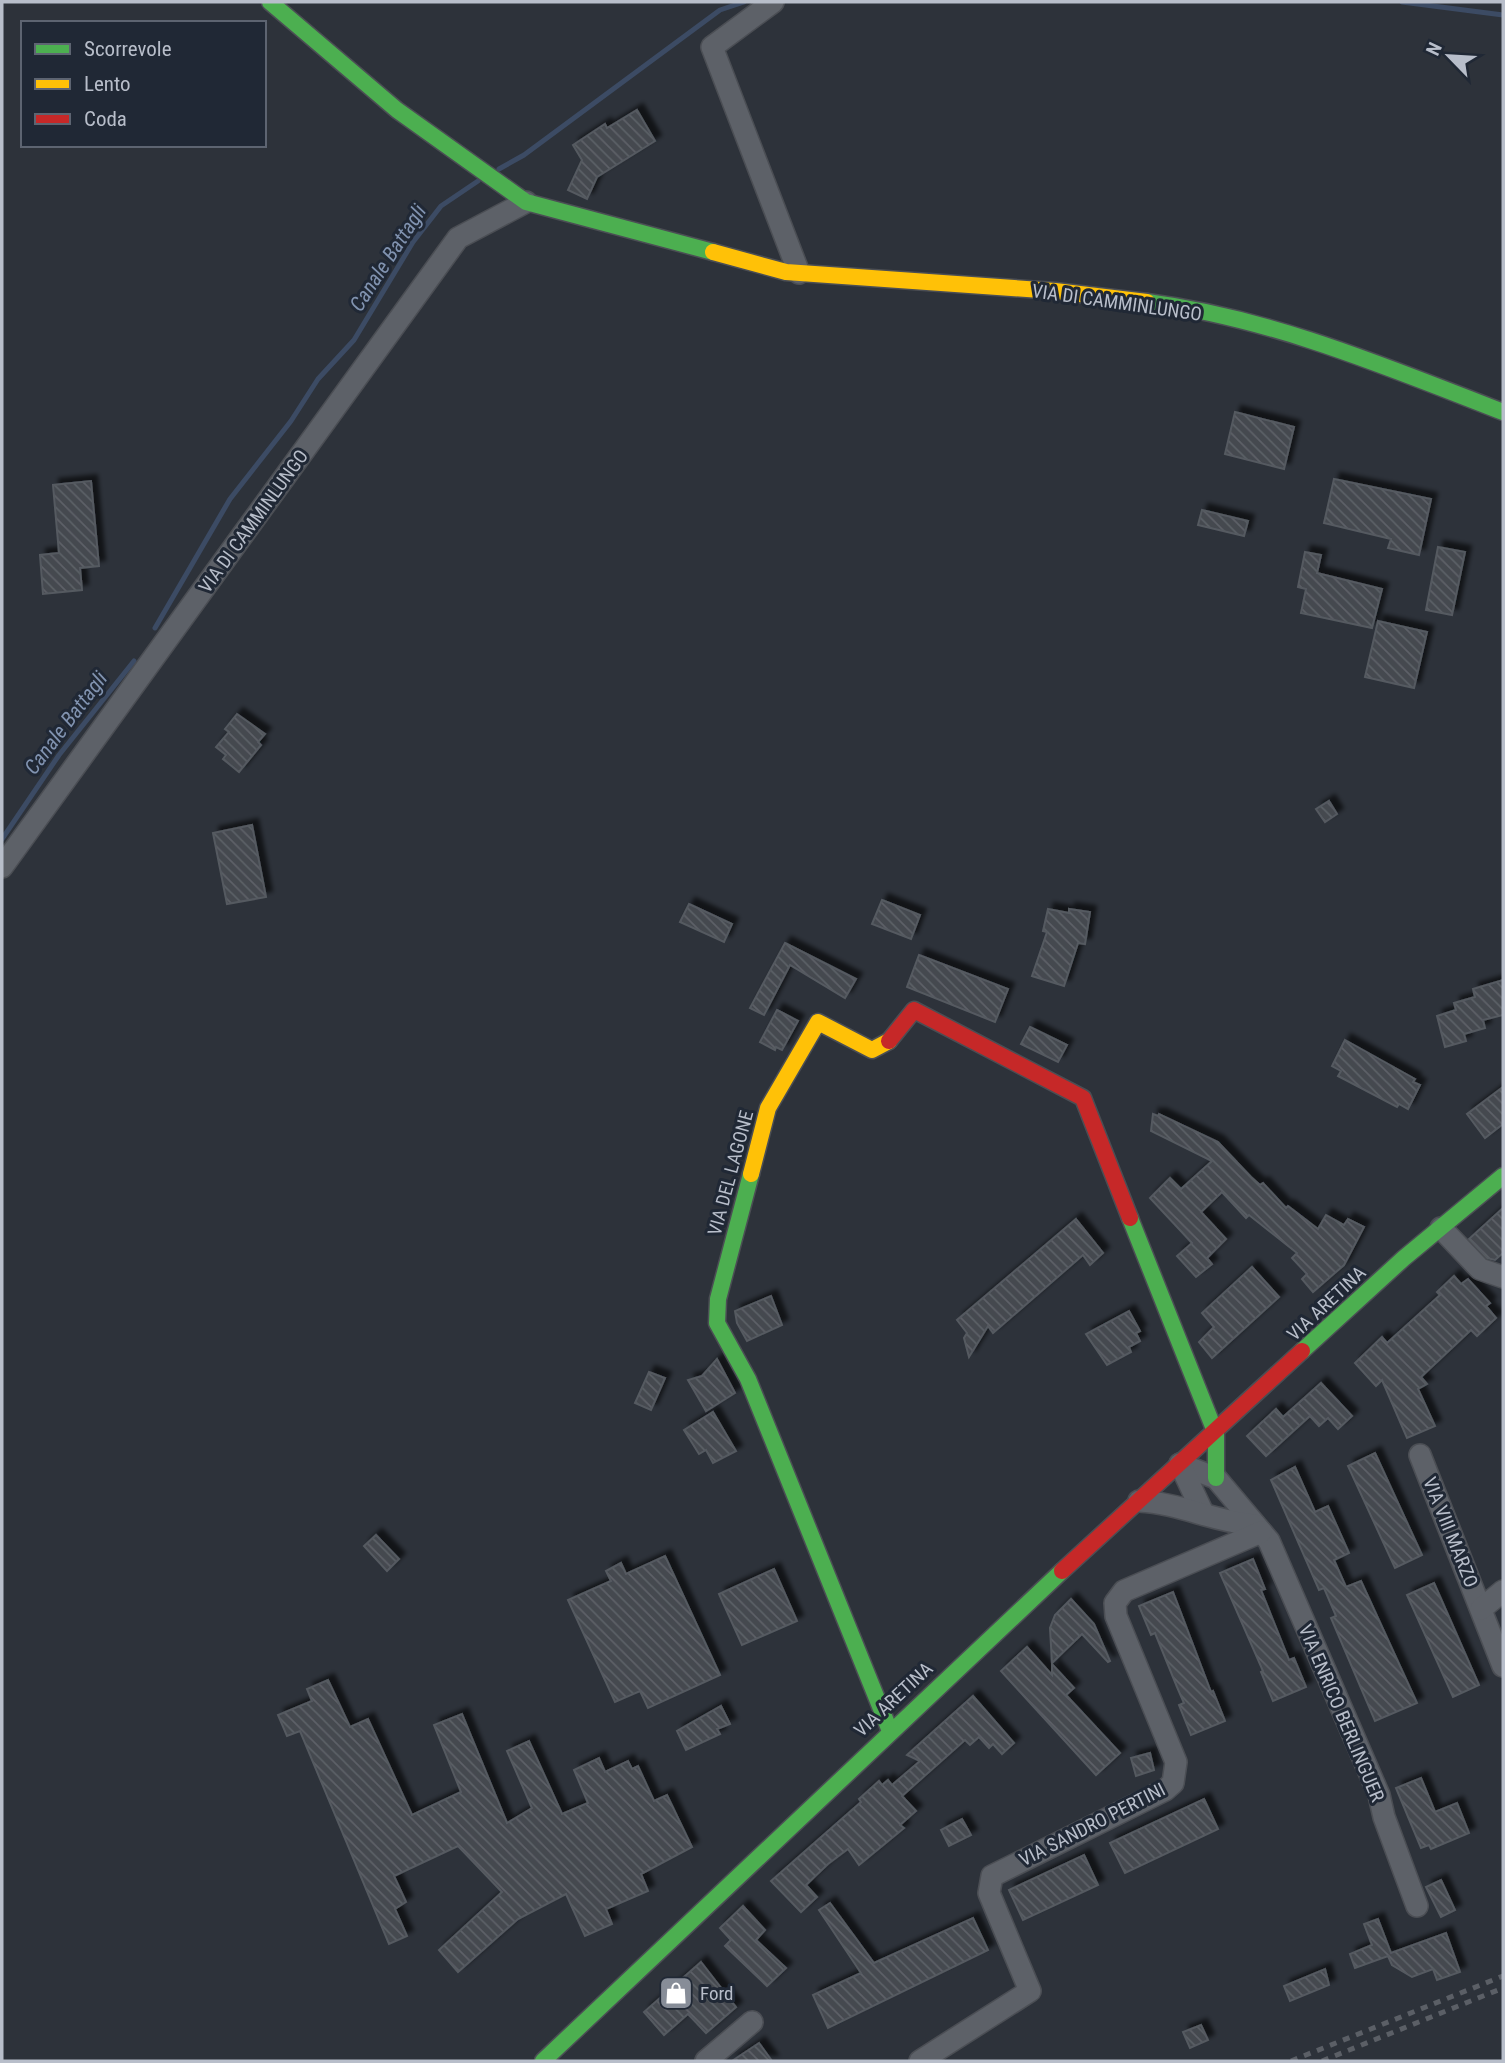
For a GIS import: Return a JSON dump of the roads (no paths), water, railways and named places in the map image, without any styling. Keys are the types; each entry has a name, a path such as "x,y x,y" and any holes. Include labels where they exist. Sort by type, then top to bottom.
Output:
{"street":[{"name":"VIA DI CAMMINLUNGO","path":"270,2 397,110 526,202 786,272 1055,291 1175,306 1316,340 1503,412"},
{"path":"773,2 712,47 799,273"},
{"name":"VIA DI CAMMINLUNGO","path":"2,867 458,238 526,202"},
{"name":"VIA DEL LAGONE","path":"890,1731 748,1379 717,1323 718,1299 768,1108 818,1022 872,1051 886,1045 914,1010 1083,1098 1216,1434"},
{"name":"VIA ARETINA","path":"542,2061 890,1731 1139,1500 1216,1434 1441,1228 1503,1176"},
{"path":"1441,1228 1503,1293"},
{"path":"1480,1269 1503,1277"},
{"path":"1216,1434 1216,1478"},
{"name":"VIA VIII MARZO","path":"1420,1455 1503,1666"},
{"path":"1180,1464 1203,1513"},
{"name":"VIA ENRICO BERLINGUER","path":"1180,1464 1216,1478 1269,1541 1379,1795 1384,1817 1418,1906"},
{"path":"1139,1500 1163,1502 1235,1524 1258,1528"},
{"name":"VIA SANDRO PERTINI","path":"920,2061 1030,1992 989,1893 992,1876 1165,1790 1173,1783 1176,1762 1116,1616 1115,1603 1124,1591 1258,1528"},
{"name":"VIA VIII MARZO","path":"1481,1609 1503,1591"},
{"path":"706,2061 752,2022"}],"waterway":[{"name":"Canale Battagli","path":"499,169 524,155 720,10 744,2"},
{"name":"Canale Battagli","path":"1402,2 1503,15"},
{"name":"Canale Battagli","path":"155,628 230,499 291,421 318,379 354,340 413,242 441,206 478,181"},
{"name":"Canale Battagli","path":"2,839 59,755 134,661"}],"railway":[{"path":"1291,2061 1503,1976"},
{"path":"1322,2061 1503,1988"}],"place":[{"name":"Ford","path":"676,1993"}]}
